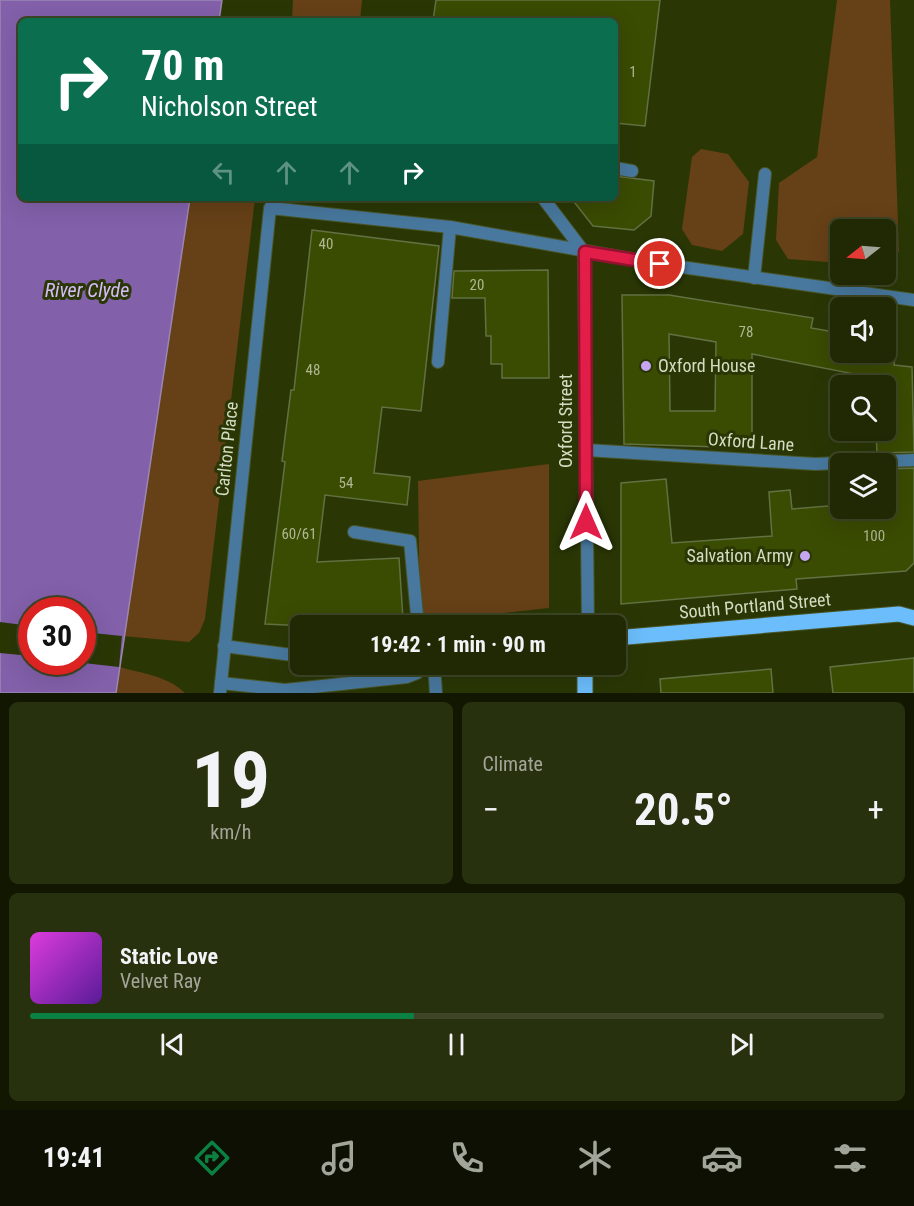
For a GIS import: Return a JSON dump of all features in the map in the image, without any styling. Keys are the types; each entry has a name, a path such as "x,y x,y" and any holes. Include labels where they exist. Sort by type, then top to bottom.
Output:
{"main road":[{"name":"South Portland Street","path":"626,637 907,616 914,605"},
{"path":"585,675 585,693"}],"street":[{"path":"618,169 632,171"},
{"path":"754,278 765,174"},
{"path":"545,201 585,252"},
{"name":"Carlton Place","path":"220,688 270,208 450,227"},
{"path":"438,362 450,227 585,252 778,282 914,300"},
{"name":"Oxford Street","path":"585,252 588,615"},
{"name":"Oxford Lane","path":"586,450 815,464 914,460"},
{"path":"354,532 410,541 417,615"},
{"path":"224,646 290,655"},
{"path":"220,688 303,690 412,675"},
{"path":"435,675 436,693"}],"shaded area":[{"path":"293,0 362,0 360,18 292,18"},
{"path":"837,0 890,0 899,252 896,255 896,219 830,219 830,262 788,259 776,240 779,183 817,157"},
{"path":"701,149 728,154 749,182 743,234 722,251 692,245 682,229 692,157"},
{"path":"190,201 255,201 205,619 199,633 189,642 122,636"},
{"path":"549,464 549,608 484,615 420,615 418,481"},
{"path":"119,667 162,679 185,693 116,693"}],"water":[{"name":"River Clyde","path":"0,0 222,0 219,18 18,18 18,201 190,201 116,693 0,693"}],"pier":[{"path":"0,622 18,624 18,655 0,653"},
{"path":"96,633 122,636 119,667 96,664"}],"building":[{"path":"436,0 660,0 645,126 618,123 618,18 433,18"},
{"path":"618,176 654,181 651,216 634,230 593,226 573,201 618,201"},
{"path":"312,230 439,246 421,411 382,407 374,473 410,477 407,505 325,495 317,562 399,558 403,615 290,615 290,625 265,624 285,462 282,461 291,390 294,390"},
{"path":"548,270 549,378 502,378 502,364 491,364 491,336 486,336 485,298 452,298 454,271"},
{"path":"622,295 669,295 813,318 811,328 830,331 830,363 894,363 894,365 912,367 914,452 877,453 876,441 896,441 896,375 860,375 752,354 752,448 624,444","holes":["669,334 716,342 715,411 670,411"]},
{"path":"914,468 914,563 906,571 796,579 797,589 621,604 621,483 666,479 672,543 772,536 769,492 790,490 792,509 830,506 830,519 896,519 896,469"},
{"path":"914,658 914,693 833,693 830,667"},
{"path":"771,669 773,693 661,693 660,679"}],"place":[{"name":"Oxford House","path":"646,366"},
{"name":"Salvation Army","path":"805,556"}],"route":[{"path":"586,522 585,252 660,264"}]}
